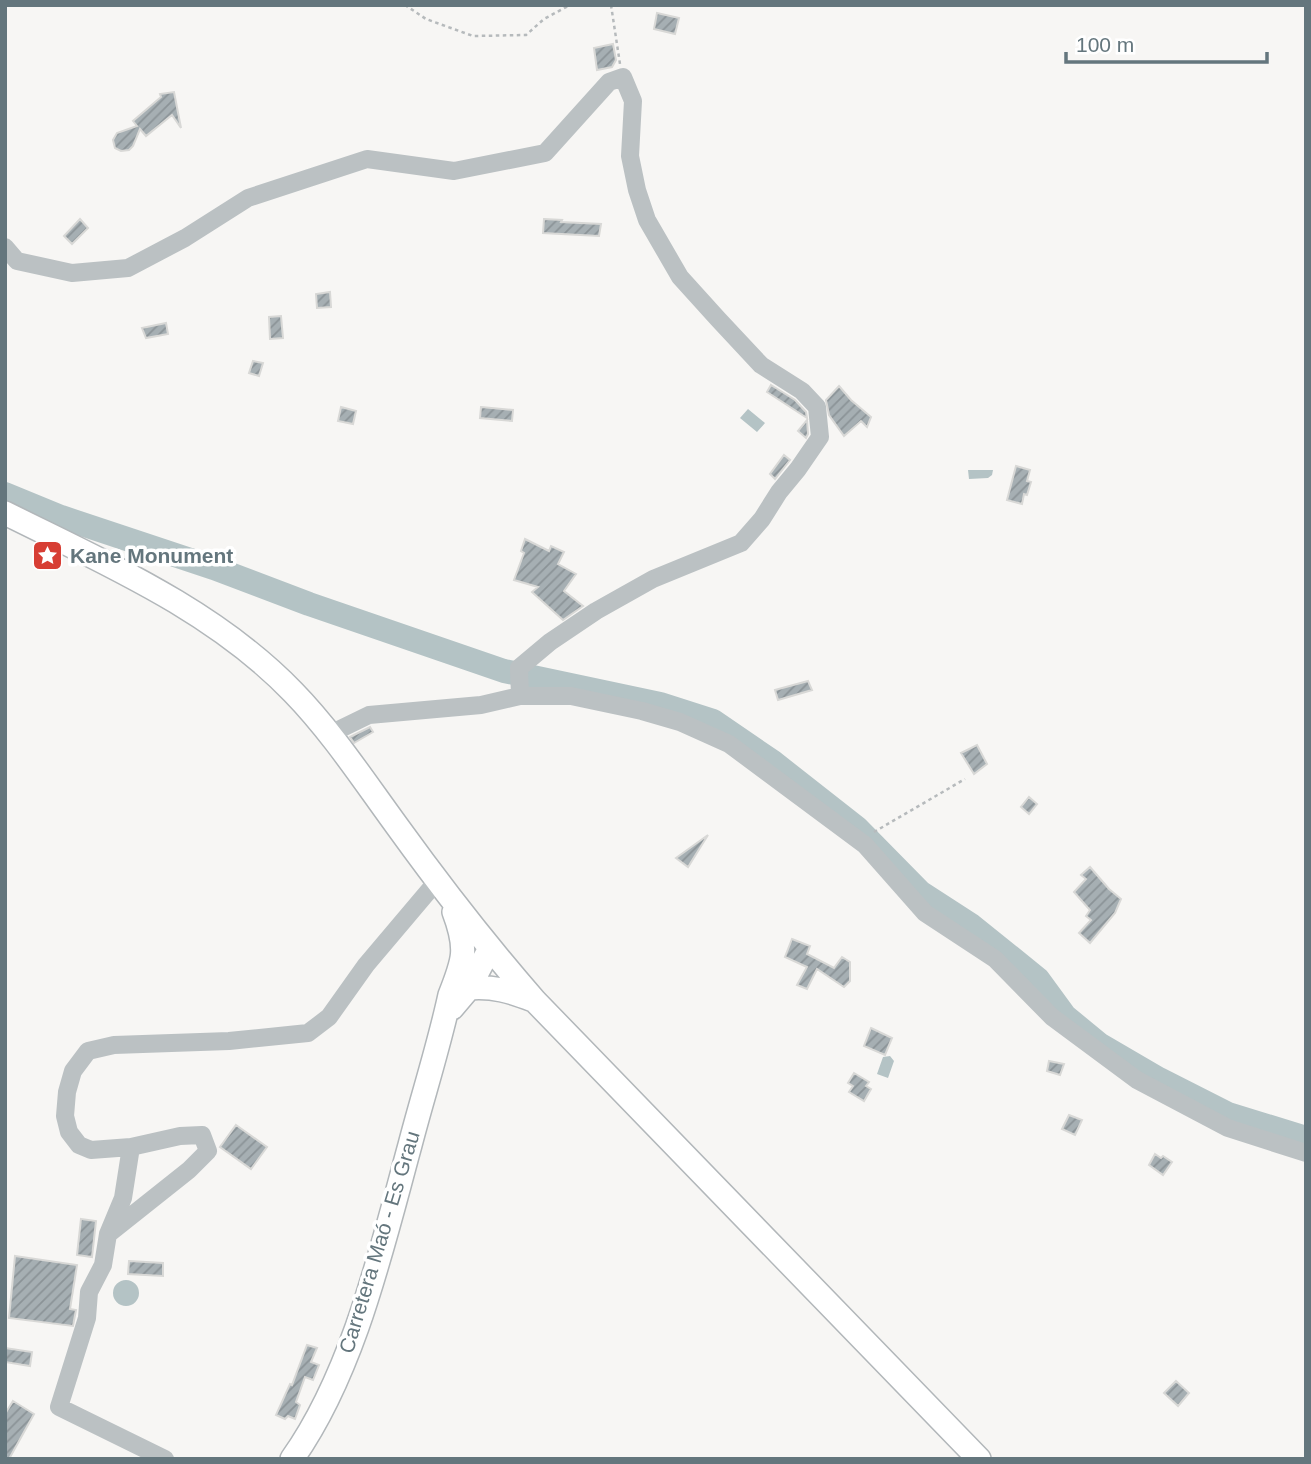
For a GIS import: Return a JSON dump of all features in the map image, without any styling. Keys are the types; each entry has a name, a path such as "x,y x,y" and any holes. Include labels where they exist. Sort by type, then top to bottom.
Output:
{"main road":[{"path":"5,513 159,592 214,626 260,661 293,692 330,734 489,950 979,1459"},
{"path":"443,889 461,931 465,980"},
{"path":"465,980 489,950"},
{"path":"465,980 487,987 506,989 536,1001"},
{"name":"Carretera Maó - Es Grau","path":"292,1459 315,1422 336,1379 362,1310 445,1017 465,980"}],"street":[{"path":"5,247 17,261 72,273 128,268 185,238 248,198 367,159 454,171 545,153 608,82 623,77 633,101 630,156 647,220 680,277 718,319 761,365 803,391 817,407 820,438 762,519 741,543 653,579 618,598 550,642 519,682 481,705 369,715 330,734"},
{"path":"519,682 680,722 729,744 864,845 925,913 995,959 1052,1017 1137,1080 1228,1128 1306,1153"},
{"path":"108,1234 189,1170 208,1151 202,1135 180,1136 131,1147 92,1150 79,1145 69,1132 65,1116 67,1092 73,1071 88,1051 114,1045 229,1041 309,1033 329,1017 366,965 443,889"},
{"path":"131,1147 123,1198 108,1234 103,1265 89,1292 87,1318 59,1407 165,1459"}],"path":[{"path":"405,5 426,19 473,36 526,35 544,19 570,5"},
{"path":"611,5 623,77"},
{"path":"876,831 965,779"}],"shaded area":[{"path":"748,409 765,423 757,432 740,418"},
{"path":"968,470 993,470 988,478 969,479"},
{"path":"890,1056 894,1061 888,1078 877,1074 883,1057"},
{"path":"126,1280 135,1284 139,1293 135,1302 126,1306 117,1302 113,1293 117,1284"}],"building":[{"path":"657,13 679,18 675,34 654,29"},
{"path":"613,44 616,60 612,67 597,70 594,48"},
{"path":"174,92 181,128 172,115 146,136 140,129 129,150 121,151 115,148 113,140 117,133 137,126 133,121 161,97 160,94"},
{"path":"80,219 88,228 72,244 64,236"},
{"path":"544,219 601,224 599,236 543,233"},
{"path":"330,292 331,307 317,308 316,294"},
{"path":"281,316 283,338 270,339 269,317"},
{"path":"166,323 168,334 146,338 142,328"},
{"path":"253,361 263,363 259,376 249,373"},
{"path":"771,385 795,400 806,412 807,418 767,392"},
{"path":"839,386 871,417 867,427 861,421 844,436 829,415 826,400"},
{"path":"341,407 356,411 353,424 338,421"},
{"path":"481,407 513,410 512,421 480,418"},
{"path":"807,420 808,434 806,438 798,431"},
{"path":"784,455 790,460 775,479 770,474"},
{"path":"1016,466 1030,470 1027,481 1031,482 1022,504 1007,500"},
{"path":"525,539 549,551 551,546 564,552 558,564 576,574 564,591 583,606 563,620 532,592 538,587 514,580 524,553 521,551"},
{"path":"808,681 812,690 778,700 775,690"},
{"path":"370,727 373,732 354,743 350,737"},
{"path":"977,745 987,764 974,774 961,753"},
{"path":"1029,797 1037,804 1029,814 1021,807"},
{"path":"708,835 688,867 676,858"},
{"path":"1090,867 1121,899 1115,913 1090,943 1079,933 1091,920 1086,916 1090,910 1074,892 1086,879 1081,875"},
{"path":"792,939 810,946 807,954 834,968 842,957 850,962 850,981 844,987 817,969 807,989 797,985 807,967 785,957"},
{"path":"871,1028 892,1038 885,1055 864,1046"},
{"path":"1049,1061 1064,1064 1060,1075 1047,1071"},
{"path":"854,1073 869,1082 866,1086 871,1089 864,1101 849,1092 853,1086 848,1083"},
{"path":"1069,1115 1082,1120 1075,1135 1062,1129"},
{"path":"236,1125 267,1147 251,1169 220,1147"},
{"path":"1155,1154 1172,1162 1163,1175 1149,1165"},
{"path":"81,1219 96,1221 92,1257 77,1255"},
{"path":"15,1256 77,1265 70,1309 76,1310 73,1326 9,1318"},
{"path":"129,1261 163,1263 163,1276 128,1274"},
{"path":"307,1345 317,1348 311,1362 319,1365 313,1380 305,1377 296,1402 300,1405 295,1419 288,1416 285,1419 276,1415 290,1384 292,1385"},
{"path":"5,1348 32,1352 30,1366 5,1362"},
{"path":"1176,1381 1189,1393 1178,1406 1164,1393"},
{"path":"13,1401 34,1414 9,1459 5,1459 5,1414"}],"waterway":[{"path":"5,494 61,517 504,671 660,704 713,721 773,762 857,828 920,892 971,925 1038,979 1065,1016 1099,1044 1159,1079 1228,1114 1306,1138"}],"place":[{"name":"Kane Monument","path":"47,555"}]}
